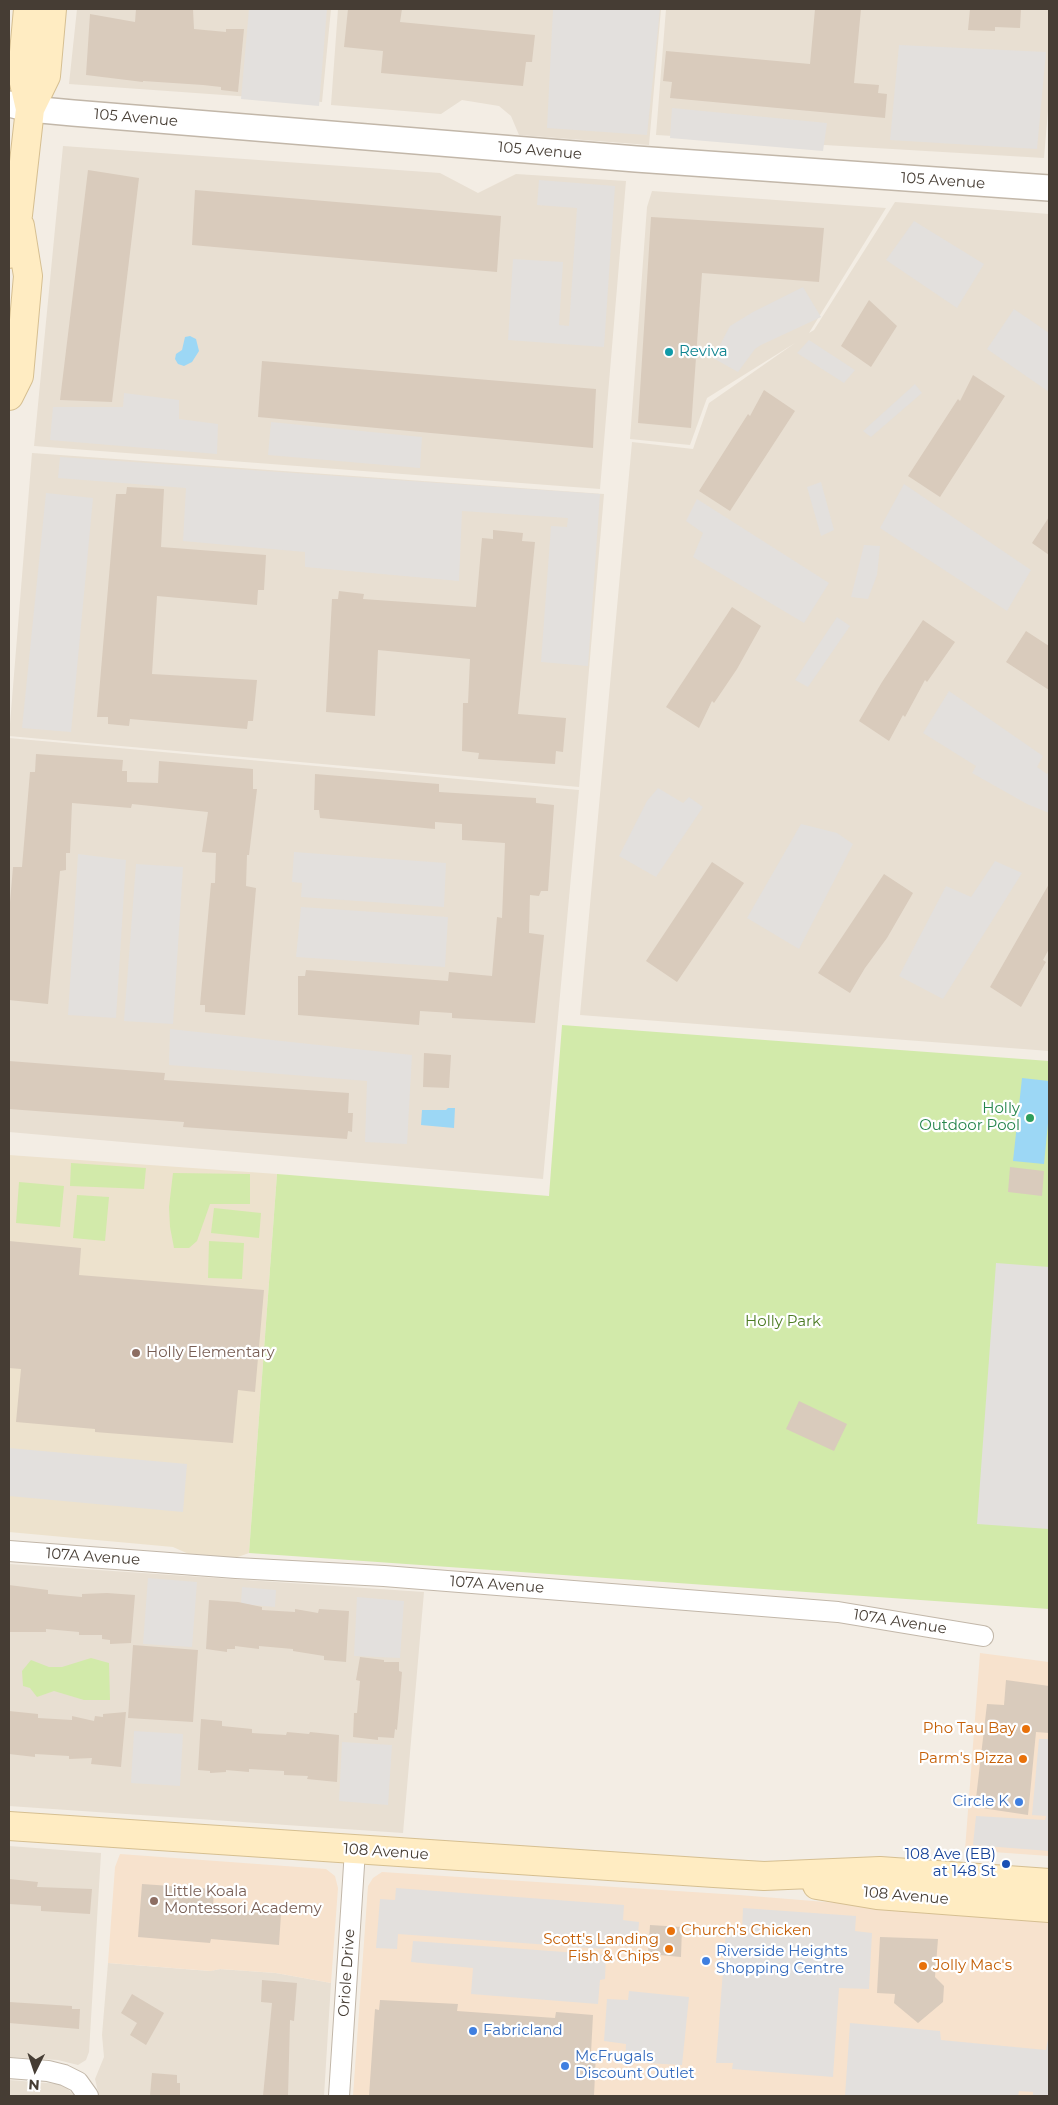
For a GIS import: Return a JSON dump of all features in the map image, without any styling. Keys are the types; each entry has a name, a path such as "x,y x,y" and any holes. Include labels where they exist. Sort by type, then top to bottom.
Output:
{"main road":[{"path":"9,396 19,376 28,276 18,215 16,108 22,74 28,9"},
{"path":"16,108 46,76 52,9"},
{"path":"9,254 18,215"},
{"name":"108 Avenue","path":"9,1826 764,1876 878,1895 1049,1908"},
{"name":"108 Avenue","path":"764,1876 880,1871 1049,1883"}],"street":[{"name":"105 Avenue","path":"16,108 636,159 1049,188"},
{"name":"107A Avenue","path":"9,1551 236,1568 384,1576 838,1612 983,1636"},
{"name":"Oriole Drive","path":"339,2096 356,1850"},
{"path":"9,2068 64,2074 78,2082 88,2096"}],"shaded area":[{"path":"77,9 331,9 322,102 69,84"},
{"path":"249,9 327,9 319,106 241,99"},
{"path":"338,9 661,9 649,145 519,135 511,116 499,106 462,100 441,114 331,105"},
{"path":"553,9 660,9 647,135 547,128"},
{"path":"666,9 1049,9 1049,99 1044,158 656,135"},
{"path":"899,45 1046,52 1037,149 890,140"},
{"path":"672,108 827,123 823,151 670,138"},
{"path":"63,146 440,173 478,193 516,174 626,181 600,489 34,446"},
{"path":"539,180 615,186 604,347 508,340 513,259 563,262 559,325 569,326 577,208 537,205"},
{"path":"652,191 886,208 809,333 814,330 895,202 1049,214 1049,1051 580,1015 632,442 693,449 709,403 795,343 707,398 690,445 630,439 647,207"},
{"path":"914,221 984,264 957,308 886,260"},
{"path":"803,287 821,317 761,345 755,349 738,372 713,358 730,326 753,312"},
{"path":"1014,309 1049,333 1049,392 987,349"},
{"path":"809,340 855,370 844,383 797,353"},
{"path":"915,384 922,393 871,437 863,431"},
{"path":"124,393 179,400 179,419 218,424 217,454 50,440 53,407 123,407"},
{"path":"271,422 422,437 420,468 268,455"},
{"path":"32,453 604,494 579,787 9,736"},
{"path":"60,457 600,494 588,666 541,662 551,526 567,527 568,518 462,511 459,581 305,567 305,552 183,541 186,488 58,478"},
{"path":"821,482 834,530 821,536 807,487"},
{"path":"904,484 1031,570 1007,611 880,528"},
{"path":"46,493 93,498 71,732 22,728"},
{"path":"697,499 829,583 804,623 693,557 703,533 686,521"},
{"path":"864,545 880,546 877,575 868,599 851,597"},
{"path":"837,617 850,626 808,687 795,680"},
{"path":"949,691 1043,756 1037,767 1047,774 1049,771 1049,813 1027,804 972,773 976,766 923,733"},
{"path":"9,738 579,790 543,1179 9,1132"},
{"path":"658,788 683,803 689,797 703,807 656,877 619,856 647,801"},
{"path":"801,824 837,833 853,844 799,949 747,918"},
{"path":"294,852 446,863 444,907 301,897 302,883 292,882"},
{"path":"78,854 126,860 116,1018 68,1015"},
{"path":"995,861 1022,873 943,999 899,976 946,886 971,897"},
{"path":"136,864 183,867 173,1024 124,1021"},
{"path":"301,907 448,917 445,967 296,957"},
{"path":"170,1029 412,1055 407,1144 365,1142 367,1081 169,1065"},
{"name":"Holly Elementary","path":"9,1155 277,1174 249,1553 235,1558 191,1555 173,1547 9,1532"},
{"path":"996,1263 1049,1267 1049,1529 977,1524"},
{"path":"9,1448 187,1464 183,1512 9,1496"},
{"path":"9,1564 424,1592 403,1833 9,1806"},
{"path":"148,1578 197,1582 192,1647 143,1644"},
{"path":"242,1587 276,1590 275,1607 241,1604"},
{"path":"357,1597 404,1601 400,1658 354,1656"},
{"path":"980,1653 1049,1662 1049,1856 965,1850"},
{"path":"134,1731 183,1734 180,1786 131,1783"},
{"path":"1039,1739 1049,1739 1049,1851 973,1845 976,1816 1045,1820 1046,1816 1032,1815"},
{"path":"342,1742 392,1745 388,1805 339,1801"},
{"path":"9,1846 101,1853 89,2052 86,2060 78,2065 58,2060 9,2057"},
{"path":"120,1854 326,1869 335,1876 338,1888 331,1983 276,1973 220,1969 211,1971 108,1963 115,1867"},
{"name":"Riverside Heights Shopping Centre","path":"382,1872 739,1895 1049,1920 1049,2096 353,2096 368,1886 373,1878"},
{"path":"396,1888 624,1905 623,1920 639,1922 637,1947 607,1945 605,1949 398,1934 397,1949 376,1948 380,1899 395,1900"},
{"path":"743,1908 856,1916 855,1931 872,1933 869,1989 839,1988 833,2077 732,2069 733,2063 716,2063 726,1931 742,1932"},
{"path":"413,1941 606,1955 605,1979 600,1980 598,2004 471,1994 473,1968 411,1962"},
{"path":"108,1963 210,1971 220,1969 276,1973 331,1983 324,2096 99,2096 95,2079 104,2057 102,2035"},
{"path":"629,1991 689,1997 682,2065 625,2062 626,2044 604,2041 607,1999 628,2000"},
{"path":"850,2023 940,2031 941,2040 1046,2050 1049,2034 1049,2096 1033,2096 1033,2092 1019,2091 1018,2096 845,2096"},
{"path":"9,2080 59,2084 67,2088 75,2096 9,2096"}],"green space":[{"name":"Holly Park","path":"562,1025 1049,1061 1049,1609 249,1553 277,1174 549,1196"},
{"path":"71,1163 146,1168 144,1189 70,1186"},
{"path":"173,1173 250,1174 250,1204 210,1204 197,1241 189,1248 174,1248 169,1207"},
{"path":"19,1182 64,1186 60,1227 16,1223"},
{"path":"77,1195 109,1197 105,1241 73,1238"},
{"path":"214,1208 261,1213 259,1238 211,1233"},
{"path":"209,1241 244,1243 242,1279 208,1278"},
{"path":"91,1658 109,1663 110,1700 84,1700 54,1691 37,1697 30,1688 23,1686 22,1671 31,1660 49,1667 62,1667"}],"water":[{"path":"190,336 196,339 199,351 192,362 184,366 178,364 175,359 176,354 182,350 185,337"},
{"path":"1022,1078 1049,1081 1049,1113 1044,1164 1013,1161"},
{"path":"448,1108 455,1108 454,1128 421,1125 422,1110 446,1110"}],"building":[{"path":"136,9 193,9 194,29 226,32 226,29 244,29 238,92 221,90 221,87 143,82 86,75 90,14 135,22"},
{"path":"348,9 402,9 400,22 535,35 532,62 526,62 523,86 381,73 383,51 344,47"},
{"path":"815,9 861,9 854,83 879,85 878,93 887,94 885,118 670,98 672,82 663,81 666,51 810,64"},
{"path":"970,9 1021,9 1020,28 995,27 995,31 968,30"},
{"path":"88,170 139,178 112,402 60,400"},
{"path":"195,190 501,216 497,272 192,245"},
{"name":"Reviva","path":"651,217 824,228 819,282 702,273 691,428 638,423"},
{"path":"869,300 897,326 871,367 841,346"},
{"path":"262,361 596,389 593,448 258,417"},
{"path":"973,375 1005,396 940,497 908,476 958,399 960,401"},
{"path":"764,390 795,411 730,511 699,491 748,414 750,416"},
{"path":"127,487 164,489 161,547 266,555 264,590 258,590 257,605 157,596 152,674 257,680 253,721 248,721 247,729 130,719 129,726 108,724 108,717 97,717 116,494 126,494"},
{"path":"1049,517 1049,555 1032,543"},
{"path":"493,530 523,533 522,541 535,542 518,714 566,718 563,752 556,751 555,764 478,759 479,753 462,751 463,703 468,703 470,659 378,650 375,716 326,712 332,599 338,599 339,591 364,594 363,599 476,607 482,538 493,539"},
{"path":"732,607 761,626 737,669 714,703 712,701 699,728 666,707"},
{"path":"923,620 955,642 927,682 925,680 905,717 903,715 889,741 859,721"},
{"path":"1026,631 1049,646 1049,690 1006,662"},
{"path":"36,754 123,760 122,771 127,771 127,782 158,783 159,761 253,769 253,789 257,789 249,855 247,855 246,886 256,888 245,1015 205,1012 205,1005 200,1005 211,883 215,883 216,853 202,852 208,812 132,804 131,808 72,803 70,853 66,853 66,870 60,871 48,1004 9,1000 9,914 13,867 22,867 30,772 35,772"},
{"path":"315,774 439,784 439,792 536,798 536,803 554,805 548,891 541,891 539,896 530,895 529,933 544,935 535,1023 452,1018 452,1013 420,1011 419,1025 298,1015 298,976 305,976 306,970 448,981 449,972 492,976 497,917 502,918 505,843 462,840 462,824 435,822 435,829 320,818 319,810 314,810"},
{"path":"712,862 744,883 677,982 646,961"},
{"path":"884,874 913,893 887,938 865,968 850,993 818,973"},
{"path":"1049,884 1049,949 1043,960 1046,962 1021,1007 990,987"},
{"path":"424,1053 451,1055 449,1088 423,1087"},
{"path":"9,1061 165,1073 164,1080 349,1093 348,1113 353,1113 352,1132 348,1131 347,1139 183,1127 184,1122 9,1109"},
{"path":"1010,1167 1044,1171 1042,1196 1008,1192"},
{"path":"9,1241 81,1248 79,1275 264,1290 255,1392 238,1390 233,1443 95,1432 95,1429 16,1422 21,1369 9,1368"},
{"path":"799,1401 847,1424 834,1451 786,1429"},
{"path":"9,1585 48,1590 48,1594 82,1597 82,1594 107,1593 135,1595 131,1643 110,1644 110,1640 102,1639 102,1635 79,1635 79,1632 46,1629 46,1632 9,1632"},
{"path":"209,1600 238,1602 262,1607 262,1610 295,1612 295,1609 318,1613 319,1609 349,1611 346,1662 324,1660 324,1656 293,1651 293,1649 259,1646 259,1649 235,1646 235,1649 227,1649 227,1652 206,1649"},
{"path":"133,1645 198,1650 193,1722 128,1718"},
{"path":"360,1657 384,1660 384,1662 399,1662 399,1671 402,1672 397,1730 395,1729 394,1738 378,1737 378,1740 353,1737 354,1713 357,1713 360,1681 356,1680"},
{"path":"1006,1680 1049,1686 1049,1733 1036,1732 1028,1815 975,1807 987,1704 1004,1705"},
{"path":"9,1711 38,1714 38,1718 72,1720 72,1716 94,1721 95,1716 103,1717 103,1714 126,1712 121,1767 91,1764 92,1758 69,1759 69,1756 35,1754 35,1757 9,1754"},
{"path":"201,1719 222,1721 222,1726 252,1729 252,1733 286,1735 287,1732 309,1734 310,1732 339,1735 337,1782 307,1779 308,1776 284,1775 284,1771 249,1769 249,1772 226,1770 226,1772 210,1773 210,1771 198,1770"},
{"path":"9,1879 38,1882 37,1887 92,1889 90,1914 41,1911 41,1906 9,1904"},
{"path":"142,1884 214,1889 213,1909 281,1914 279,1945 211,1939 210,1943 138,1937"},
{"path":"650,1925 682,1927 681,1957 648,1954"},
{"path":"880,1937 938,1939 935,1977 944,1986 943,2002 918,2023 894,2003 895,1994 877,1993"},
{"path":"262,1980 297,1983 294,2021 290,2020 288,2096 263,2096 272,2003 261,2002"},
{"path":"132,1994 164,2013 146,2045 130,2035 137,2023 121,2013"},
{"path":"380,2000 458,2004 457,2011 555,2018 556,2012 593,2015 591,2053 596,2053 594,2096 369,2096 375,2009 379,2010"},
{"path":"9,2002 72,2006 72,2009 80,2009 79,2029 9,2023"},
{"path":"152,2073 177,2075 177,2083 180,2083 180,2096 150,2096"}],"place":[{"name":"Reviva","path":"669,352"},
{"name":"Holly Outdoor Pool","path":"1030,1118"},
{"name":"Holly Elementary","path":"136,1353"},
{"name":"Pho Tau Bay","path":"1026,1729"},
{"name":"Parm's Pizza","path":"1023,1759"},
{"name":"Circle K","path":"1019,1802"},
{"name":"108 Ave (EB) at 148 St","path":"1006,1864"},
{"name":"Little Koala Montessori Academy","path":"154,1901"},
{"name":"Church's Chicken","path":"671,1931"},
{"name":"Scott's Landing Fish & Chips","path":"669,1949"},
{"name":"Riverside Heights Shopping Centre","path":"706,1961"},
{"name":"Jolly Mac's","path":"923,1966"},
{"name":"Fabricland","path":"473,2031"},
{"name":"McFrugals Discount Outlet","path":"565,2066"}]}
